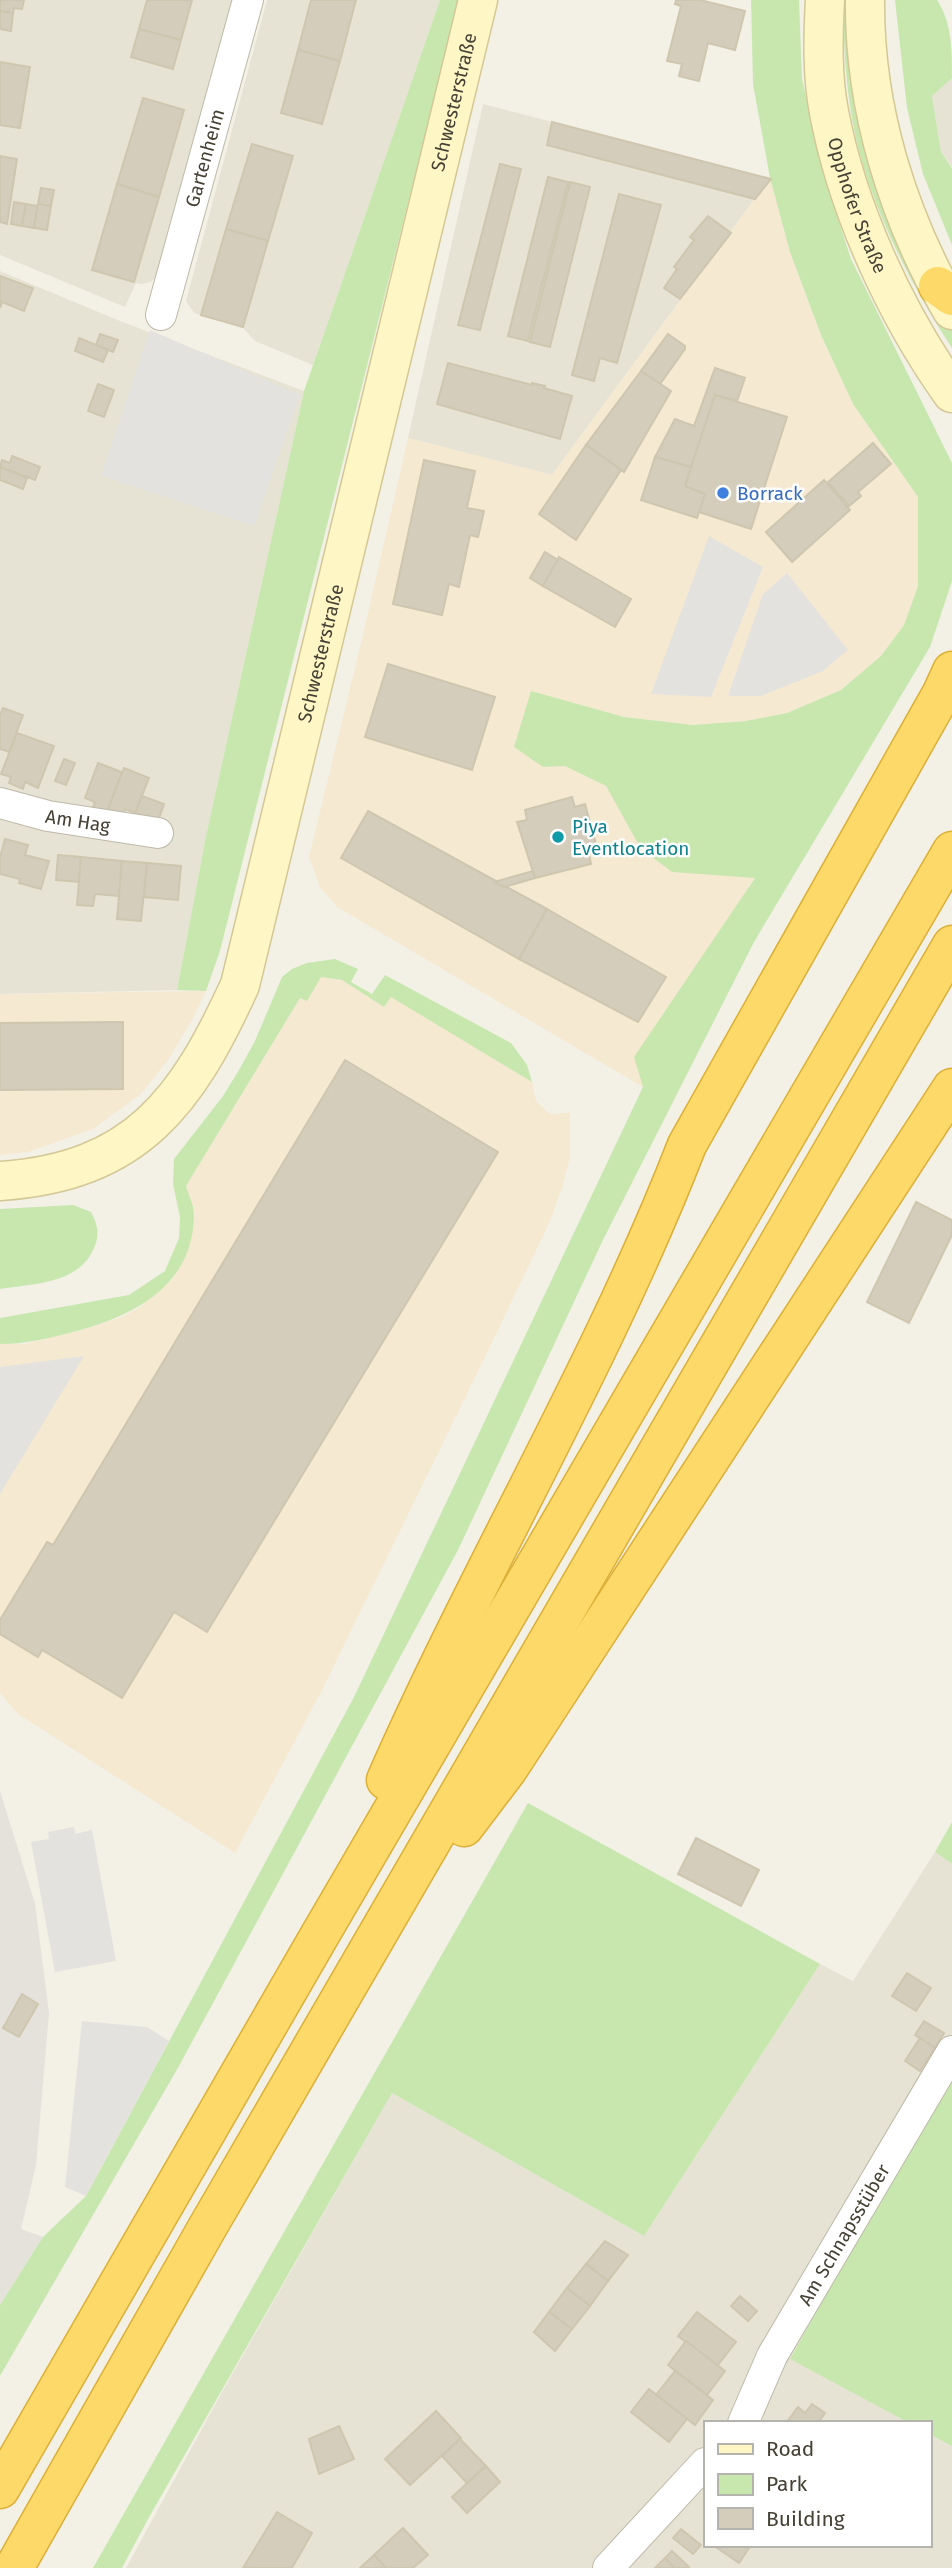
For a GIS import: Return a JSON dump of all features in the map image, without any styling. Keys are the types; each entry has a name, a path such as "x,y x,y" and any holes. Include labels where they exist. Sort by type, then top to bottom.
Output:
{"highway":[{"path":"317,1940 418,1707 573,1402 669,1191 687,1145 949,682"},
{"path":"0,2489 952,851"},
{"path":"14,2568 952,945"},
{"path":"363,1960 508,1769 952,1088"}],"street":[{"name":"Gartenheim","path":"161,315 248,0"},
{"name":"Schwesterstraße","path":"0,1181 32,1179 71,1169 116,1151 163,1114 198,1069 240,985 478,0"},
{"name":"Opphofer Straße","path":"825,0 823,40 828,110 845,179 868,244 917,339 952,393"},
{"name":"Opphofer Straße","path":"865,0 872,92 887,160 910,226 947,298"},
{"name":"Am Hag","path":"0,803 48,816 158,833"},
{"name":"Am Schnapsstüber","path":"744,2421 772,2356 952,2051"},
{"path":"608,2568 704,2464"}],"shaded area":[{"path":"0,0 233,0 158,274 151,282 136,283 125,307 0,255"},
{"path":"267,0 440,0 313,365 255,341 243,328 194,313 186,301"},
{"path":"952,78 952,167 941,152 932,96"},
{"path":"483,104 770,178 552,475 408,438"},
{"path":"770,178 790,252 821,335 853,404 918,497 918,586 904,625 881,656 841,690 787,713 746,721 693,725 624,717 531,692 543,767 565,766 606,786 641,849 672,872 755,877 643,1087 337,907 320,887 309,857 408,438 552,475"},
{"path":"0,271 120,321 304,391 206,836 177,990 0,994"},
{"path":"150,330 300,395 254,526 101,476"},
{"path":"709,536 763,567 711,697 651,694"},
{"path":"787,573 848,650 823,671 761,696 728,696 763,594"},
{"path":"320,977 342,980 384,1007 391,996 532,1082 536,1101 550,1114 570,1113 570,1157 550,1221 487,1353 322,1690 235,1853 18,1714 0,1693 0,1344 25,1344 124,1316 140,1307 173,1278 184,1258 195,1215 186,1186 300,997 307,1000"},
{"path":"206,991 170,1057 141,1094 93,1129 28,1152 0,1155 0,994"},
{"path":"84,1356 0,1494 0,1367"},
{"path":"0,1791 35,1904 49,2013 36,2165 21,2229 43,2237 0,2305"},
{"path":"74,1827 75,1834 92,1830 116,1961 55,1972 31,1842 49,1839 48,1832"},
{"path":"935,1852 952,1864 952,2069 790,2358 905,2421 704,2421 704,2547 931,2547 931,2435 952,2446 952,2568 126,2568 222,2392 392,2093 644,2236 820,1964 853,1981"},
{"path":"82,2021 147,2027 169,2041 86,2196 65,2187"}],"green space":[{"path":"440,0 459,0 220,951 206,991 177,990 206,836 304,391"},
{"path":"751,0 799,0 802,79 824,176 851,259 952,463 952,581 930,647 754,942 602,1242 458,1550 179,2066 0,2376 0,2305 43,2237 86,2196 354,1697 643,1087 634,1057 755,878 672,872 641,849 606,786 565,766 543,767 514,747 531,691 624,717 693,725 746,721 787,713 841,690 881,656 904,625 918,586 918,497 853,404 821,335 790,252 770,178 753,84"},
{"path":"842,0 850,0 920,275 952,330 952,348 904,265 866,173 849,98"},
{"path":"895,0 937,0 946,18 952,78 932,96 941,152 952,168 952,245 923,174 907,108"},
{"path":"335,959 358,969 351,982 372,994 385,975 511,1043 527,1065 532,1082 391,997 384,1007 342,980 321,977 307,1001 300,998 186,1186 194,1213 191,1242 182,1263 169,1281 153,1296 114,1319 52,1337 0,1344 0,1318 129,1295 165,1271 179,1238 180,1217 173,1184 174,1159 223,1096 239,1070 255,1041 282,977 307,963"},
{"path":"73,1205 91,1212 96,1222 96,1242 85,1263 75,1271 52,1281 0,1289 0,1209"},
{"path":"528,1803 820,1964 644,2236 392,2093 122,2568 93,2568"},
{"path":"952,1822 952,1864 935,1852"},
{"path":"952,2069 952,2446 931,2435 931,2421 905,2421 790,2359"}],"building":[{"path":"0,0 24,0 22,9 14,8 13,13 0,11"},
{"path":"147,0 192,0 181,40 139,29"},
{"path":"311,0 356,0 340,61 298,50"},
{"path":"676,0 700,0 745,11 735,50 708,43 699,81 679,76 682,64 667,61 681,6 675,4"},
{"path":"0,11 13,13 11,31 0,29"},
{"path":"139,29 181,40 173,69 131,57"},
{"path":"298,50 340,61 322,124 281,113"},
{"path":"0,62 30,67 20,128 0,125"},
{"path":"143,98 184,110 159,197 117,184"},
{"path":"552,122 771,179 755,199 547,145"},
{"path":"252,144 293,156 268,241 226,229"},
{"path":"0,156 17,159 7,224 0,222"},
{"path":"500,164 521,169 480,330 458,325"},
{"path":"548,177 568,182 528,341 508,336"},
{"path":"570,182 590,187 550,347 530,342"},
{"path":"117,184 159,197 134,282 92,270"},
{"path":"41,188 54,190 51,206 38,204"},
{"path":"619,194 661,205 617,363 600,358 594,381 572,375"},
{"path":"14,202 26,204 22,226 11,224"},
{"path":"26,204 38,206 34,228 22,226"},
{"path":"38,204 51,206 47,230 34,228"},
{"path":"708,216 731,233 680,299 664,288 677,269 674,267 694,240 690,237"},
{"path":"226,229 268,241 243,327 201,315"},
{"path":"0,276 33,288 24,311 2,302 0,308"},
{"path":"100,334 118,340 113,352 96,345"},
{"path":"668,334 685,346 685,349 660,384 641,371"},
{"path":"79,338 108,350 103,362 75,351"},
{"path":"448,363 545,386 544,388 572,396 560,439 437,404"},
{"path":"715,368 745,378 737,401 715,395 691,467 655,457 675,419 694,426"},
{"path":"641,371 671,391 624,472 586,445"},
{"path":"98,384 114,390 104,417 88,411"},
{"path":"715,395 787,417 751,529 699,512 705,494 685,486"},
{"path":"873,443 891,464 858,492 861,496 849,506 828,482"},
{"path":"586,445 621,470 576,540 539,514"},
{"path":"12,456 40,467 35,480 0,467 2,460 10,463"},
{"path":"655,457 691,467 685,486 705,494 697,518 641,500"},
{"path":"424,460 475,471 467,508 484,511 478,537 470,535 459,587 449,584 442,615 393,604"},
{"path":"0,467 27,478 23,489 0,480"},
{"path":"824,480 850,510 792,562 766,532"},
{"path":"545,552 558,560 543,586 530,578"},
{"path":"559,557 631,599 615,627 543,586"},
{"path":"388,664 495,697 472,770 365,737"},
{"path":"3,708 23,715 9,752 0,749 0,715"},
{"path":"17,733 54,746 38,788 25,782 23,789 9,783 11,777 1,774"},
{"path":"64,759 75,763 66,785 55,781"},
{"path":"98,763 122,772 107,813 93,807 95,802 85,798"},
{"path":"124,768 149,778 135,813 125,809 123,815 108,809"},
{"path":"142,796 164,804 158,821 135,813"},
{"name":"Piya Eventlocation","path":"572,797 575,807 585,804 598,851 589,854 591,864 535,878 517,822 527,820 525,810"},
{"path":"368,811 547,909 519,959 341,858"},
{"path":"5,839 28,845 25,855 49,861 41,889 19,883 20,879 0,874 0,857"},
{"path":"58,855 81,857 79,882 56,880"},
{"path":"81,857 122,861 119,896 95,894 93,906 77,905"},
{"path":"122,861 147,863 141,921 117,919"},
{"path":"147,863 181,866 178,900 144,897"},
{"path":"533,871 535,878 504,887 494,882"},
{"path":"547,909 666,977 638,1022 519,959"},
{"path":"123,1022 123,1089 0,1090 0,1023"},
{"path":"345,1060 498,1152 207,1632 174,1612 122,1698 42,1650 38,1657 0,1634 0,1620 47,1542 53,1545"},
{"path":"916,1202 952,1220 952,1235 909,1323 867,1302"},
{"path":"696,1838 759,1870 741,1906 678,1874"},
{"path":"907,1973 931,1988 916,2011 892,1996"},
{"path":"22,1994 38,2004 19,2037 3,2028"},
{"path":"924,2021 944,2033 935,2048 915,2035"},
{"path":"920,2038 935,2048 920,2071 905,2061"},
{"path":"605,2241 628,2255 608,2281 586,2264"},
{"path":"586,2264 608,2281 590,2306 567,2288"},
{"path":"567,2288 590,2306 572,2329 549,2312"},
{"path":"740,2296 757,2311 748,2321 731,2306"},
{"path":"549,2312 572,2329 555,2351 534,2332"},
{"path":"697,2312 736,2342 717,2366 678,2336"},
{"path":"686,2341 725,2371 707,2395 668,2365"},
{"path":"675,2371 713,2400 695,2425 656,2395"},
{"path":"649,2389 687,2419 669,2442 631,2412"},
{"path":"812,2404 825,2413 819,2421 788,2421 798,2407 805,2413"},
{"path":"436,2411 461,2438 410,2485 385,2459"},
{"path":"339,2426 354,2459 319,2474 309,2439"},
{"path":"460,2439 486,2466 467,2483 442,2456"},
{"path":"486,2466 500,2482 467,2513 452,2497"},
{"path":"277,2512 312,2533 292,2568 243,2568"},
{"path":"403,2528 428,2555 413,2568 386,2568 374,2555"},
{"path":"681,2529 701,2545 693,2554 673,2538"},
{"path":"716,2547 750,2547 739,2563"},
{"path":"672,2551 688,2568 674,2568 665,2558"},
{"path":"374,2555 386,2568 360,2568"},
{"path":"665,2558 674,2568 655,2568"}],"place":[{"name":"Borrack","path":"723,493"},
{"name":"Piya Eventlocation","path":"558,837"}]}
